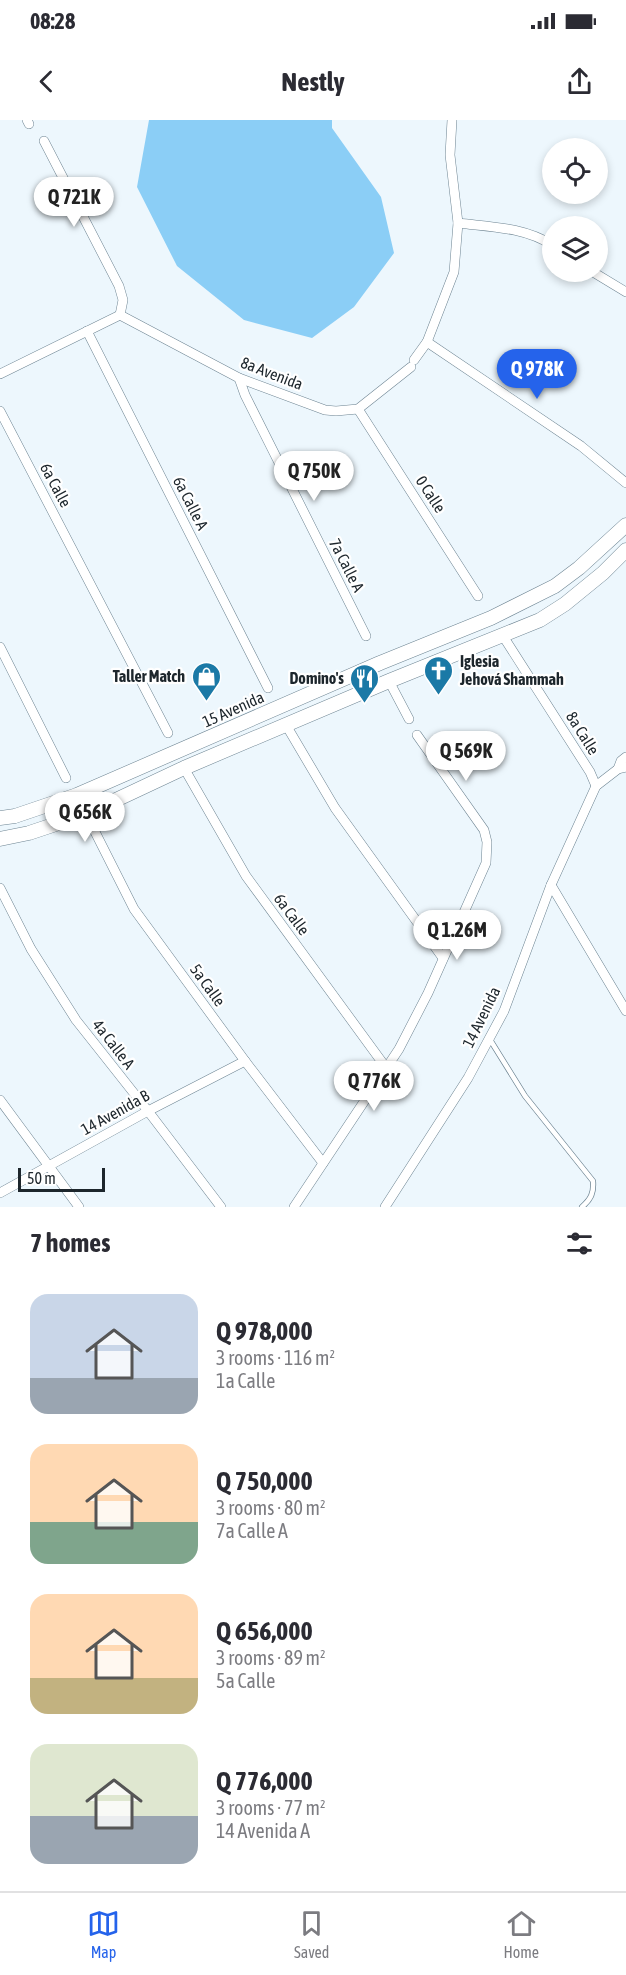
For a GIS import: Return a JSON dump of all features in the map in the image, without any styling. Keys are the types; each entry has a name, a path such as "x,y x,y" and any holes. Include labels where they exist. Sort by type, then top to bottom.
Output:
{"main road":[{"name":"15 Avenida","path":"0,818 15,816 77,795 380,663 491,618 555,586 579,568 626,525"},
{"path":"0,839 29,833 86,814 184,768 540,620 565,604 603,573 626,550"}],"street":[{"path":"358,409 413,364 427,342 454,272 458,222 450,155 452,120"},
{"path":"0,374 120,315 123,300 119,286 44,141"},
{"path":"458,222 523,232 542,239"},
{"path":"608,281 626,292"},
{"name":"8a Avenida","path":"120,315 239,378 325,410 358,409"},
{"name":"6a Calle A","path":"87,331 268,688"},
{"path":"427,342 581,446 626,483"},
{"name":"7a Calle A","path":"239,378 245,395 366,636"},
{"name":"0 Calle","path":"358,409 478,596"},
{"name":"6a Calle","path":"0,411 168,733"},
{"name":"8a Calle","path":"503,636 590,772 596,786"},
{"path":"0,647 66,778"},
{"path":"389,681 409,719"},
{"path":"286,725 335,808 443,958"},
{"path":"294,1207 387,1069 415,1020 486,863 488,842 484,830 417,735"},
{"name":"14 Avenida","path":"385,1207 468,1078 504,1011 551,885 596,786 622,768 621,761 626,757"},
{"name":"6a Calle","path":"184,768 246,876 387,1069"},
{"name":"5a Calle","path":"86,814 134,909 323,1163"},
{"path":"551,885 626,1011"},
{"name":"4a Calle A","path":"0,888 31,949 76,1020 221,1207"},
{"name":"14 Avenida B","path":"0,1193 148,1111 245,1061"},
{"path":"0,1100 78,1207"}],"lane":[{"path":"489,1038 525,1096 593,1181 594,1191 589,1201 582,1207"}],"shaded area":[{"path":"149,120 332,120 332,128 381,197 394,253 354,307 312,338 244,320 177,266 137,187"}],"place":[{"name":"Iglesia Jehová Shammah","path":"439,696"},
{"name":"Taller Match","path":"206,702"},
{"name":"Domino's","path":"365,704"}]}
